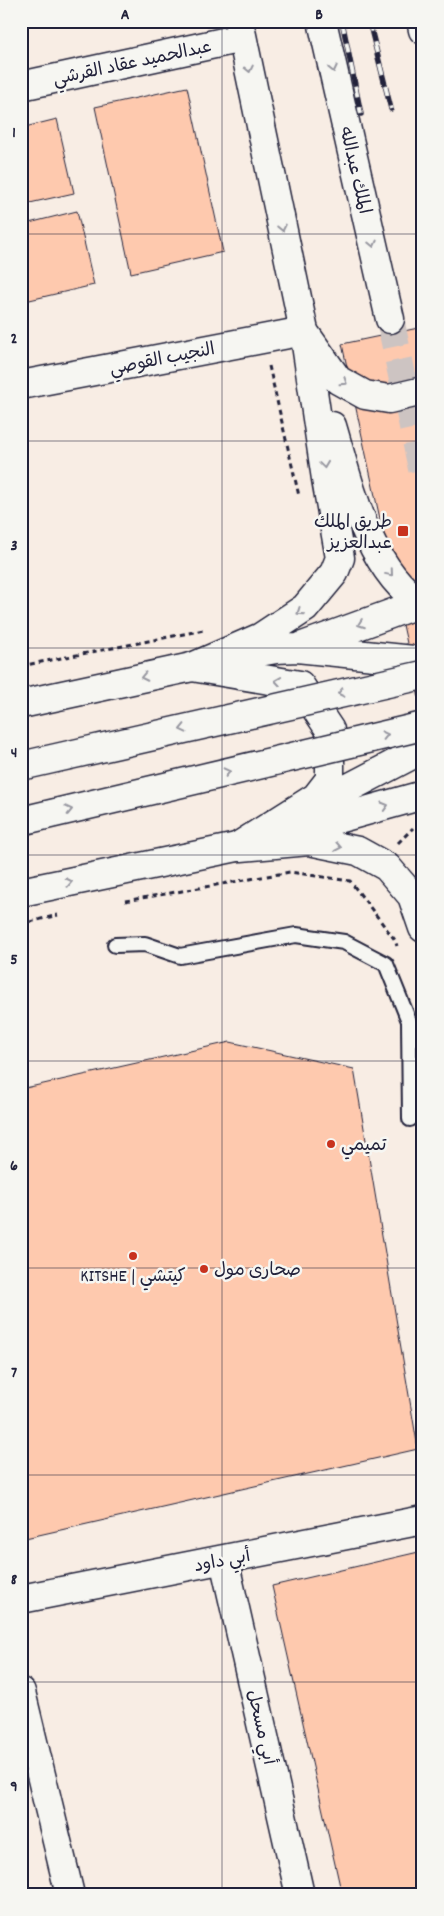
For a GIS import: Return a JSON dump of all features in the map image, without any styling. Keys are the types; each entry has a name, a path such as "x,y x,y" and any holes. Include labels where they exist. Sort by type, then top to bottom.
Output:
{"main road":[{"name":"الملك عبدالله","path":"322,21 390,319"},
{"path":"421,21 423,30"},
{"path":"192,667 261,637 306,608 334,573 340,558 304,331 240,30"},
{"name":"عبدالحميد عقاد القرشي","path":"21,86 240,30"},
{"path":"304,331 338,380 365,395 389,399 423,392"},
{"path":"297,648 422,603 386,570 357,511 304,331"},
{"name":"النجيب القوصي","path":"21,385 304,331"},
{"path":"21,704 250,653 276,649 297,648 423,661"},
{"path":"192,667 300,685 330,730 330,779 316,797 237,847"},
{"path":"21,766 423,675"},
{"path":"21,821 423,726"},
{"path":"237,847 423,748"},
{"path":"21,892 237,847 423,795"},
{"path":"237,847 309,842 358,851 387,867 412,896 423,928"},
{"name":"أبي داود","path":"21,1600 423,1520"},
{"name":"أبي مسحل","path":"224,1560 300,1895"},
{"path":"21,1692 70,1895"}],"lane":[{"path":"114,945 145,944 180,956 296,935 344,942 386,964 409,1020 410,1119"}],"path":[{"path":"262,338 300,502"},
{"path":"21,666 207,629"},
{"path":"118,902 290,872 350,881 395,940 398,949"},
{"path":"21,924 64,914"}],"building":[{"path":"187,87 223,252 131,273 95,107"},
{"path":"57,119 74,193 21,205 21,128"},
{"path":"77,211 94,285 21,302 21,225"},
{"name":"طريق الملك عبدالعزيز","path":"423,327 423,717 342,344"},
{"path":"21,603 26,626 21,627"},
{"name":"صحارى مول","path":"230,1042 354,1069 418,1449 21,1539 21,1089"},
{"path":"423,1551 423,1895 342,1895 272,1586"}],"tunnel":[{"path":"390,319 423,473"}],"railway":[{"path":"342,21 361,114"},
{"path":"369,21 391,109"}],"place":[{"name":"طريق الملك عبدالعزيز","path":"403,531"},
{"name":"تمیمي","path":"331,1144"},
{"name":"KITSHE | كيتشي","path":"133,1256"},
{"name":"صحارى مول","path":"204,1269"}]}
